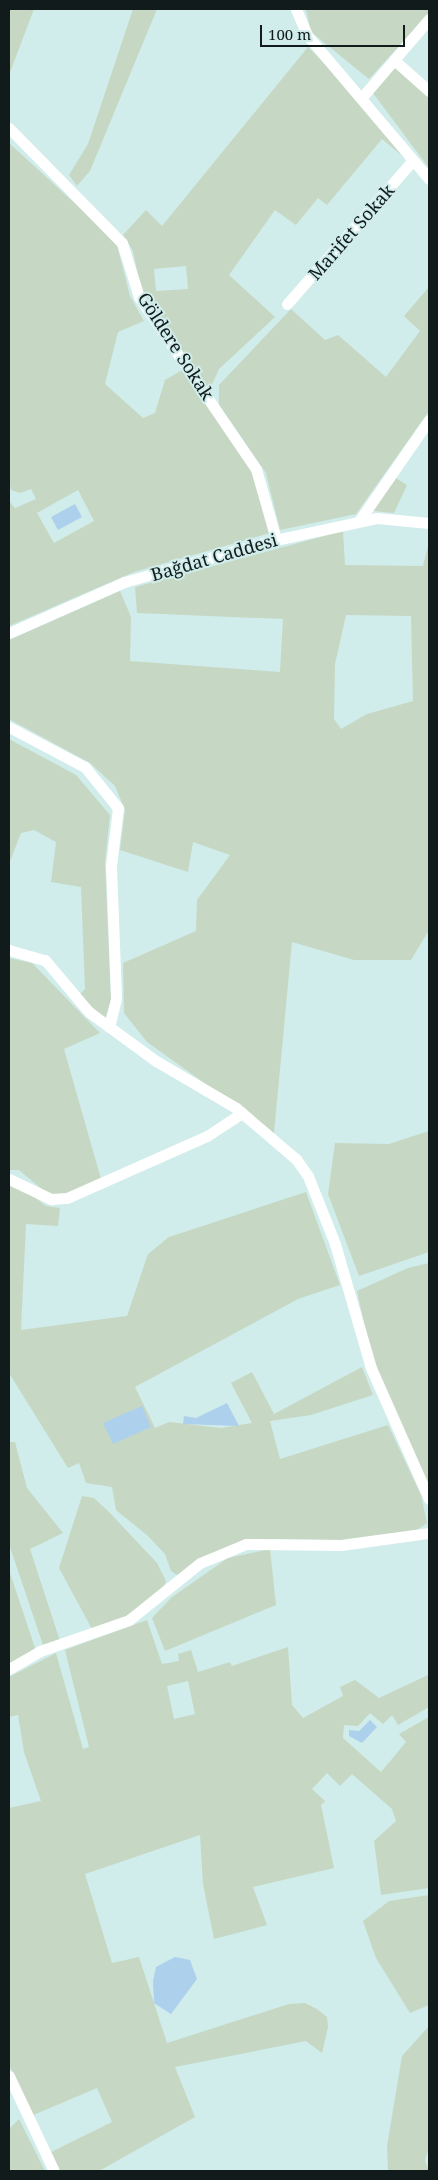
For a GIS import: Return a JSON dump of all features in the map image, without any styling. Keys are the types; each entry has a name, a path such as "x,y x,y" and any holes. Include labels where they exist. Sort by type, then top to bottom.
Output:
{"street":[{"path":"300,11 307,35 363,96 429,178"},
{"path":"363,96 429,19"},
{"path":"394,60 429,91"},
{"name":"Göldere Sokak","path":"9,128 122,243 139,297 256,469 276,539"},
{"name":"Marifet Sokak","path":"288,304 413,160"},
{"path":"359,521 429,420"},
{"name":"Bağdat Caddesi","path":"9,633 124,582 276,539 359,521 429,523"},
{"path":"9,727 85,767 106,788 118,808 111,866 116,999 109,1027"},
{"path":"9,950 45,960 89,1012 109,1027 242,1113 296,1159 308,1176 338,1253 371,1368 429,1496"},
{"path":"9,1179 51,1199 67,1198 214,1133 242,1113"},
{"path":"9,1669 40,1651 129,1620 200,1563 239,1546 268,1542 341,1545 429,1533"},
{"path":"9,2076 54,2171"}],"green space":[{"path":"9,9 34,9 9,75"},
{"path":"133,9 157,9 90,171 77,186 69,175 88,144"},
{"path":"306,9 429,9 429,13 369,79 311,32"},
{"path":"308,47 358,97 407,160 382,139 327,205 318,198 296,225 275,210 229,275 275,317 219,369 209,391 142,296 133,251 123,235 146,210 162,226","holes":["186,266 188,289 156,291 154,269"]},
{"path":"396,66 429,96 429,168 373,93"},
{"path":"9,143 116,241 130,296 144,321 118,332 105,384 143,418 155,413 165,380 184,369 251,470 270,533 134,572 9,626 9,501 15,508 36,499 31,489 20,493 11,490 9,480","holes":["78,490 94,521 54,543 37,513"]},
{"path":"429,287 429,411 356,514 280,530 266,473 219,405 219,385 291,309 325,340 338,335 386,377 420,331 404,316"},
{"path":"394,477 407,485 394,513 374,511 372,507"},
{"path":"343,531 345,565 423,566 429,542 429,930 411,960 354,960 292,942 274,1133 147,1042 124,1013 123,963 196,931 197,900 230,855 193,842 188,872 120,850 125,810 115,786 90,763 9,719 9,640 120,591 131,617 130,661 280,672 283,619 137,613 135,587","holes":["346,615 411,616 413,701 367,714 341,729 334,719 335,664"]},
{"path":"9,739 76,775 110,815 105,862 111,1000 105,1019 79,995 85,989 81,887 51,882 56,842 34,830 21,833 9,864"},
{"path":"9,958 32,963 100,1033 64,1049 101,1179 61,1196 49,1195 19,1170 9,1170"},
{"path":"429,1131 429,1252 359,1276 328,1194 335,1143 389,1144"},
{"path":"9,1184 18,1184 46,1206 60,1208 58,1226 26,1224 21,1330 127,1316 148,1254 169,1237 306,1192 340,1285 298,1299 135,1387 155,1428 169,1422 221,1428 252,1423 231,1383 252,1372 274,1414 362,1367 373,1395 311,1415 270,1421 280,1459 388,1425 421,1495 427,1523 417,1530 342,1540 270,1539 177,1575 171,1571 165,1554 148,1536 116,1510 112,1487 86,1483 79,1463 68,1468 9,1373"},
{"path":"429,1263 428,1486 374,1369 357,1291 408,1268"},
{"path":"9,1442 15,1442 27,1488 63,1533 30,1549 60,1641 43,1645 9,1544"},
{"path":"82,1496 94,1498 110,1513 157,1563 166,1581 162,1591 130,1616 92,1629 59,1568"},
{"path":"270,1549 276,1605 165,1651 152,1618 172,1597 228,1558"},
{"path":"9,1570 36,1651 9,1664"},
{"path":"147,1620 162,1664 179,1661 178,1654 191,1650 198,1672 230,1662 232,1666 288,1647 292,1705 303,1718 343,1696 340,1687 355,1680 379,1698 428,1675 429,1707 398,1725 392,1715 383,1724 370,1713 358,1726 344,1725 343,1738 381,1772 406,1742 399,1734 429,1717 429,1888 381,1895 374,1841 396,1821 392,1809 352,1774 340,1786 327,1773 312,1789 325,1801 321,1805 334,1868 253,1887 267,1925 214,1939 203,1884 200,1835 85,1874 112,1963 139,1957 167,2043 289,2004 305,2003 317,2009 327,2017 328,2027 322,2053 306,2041 175,2067 195,2117 99,2171 58,2171 49,2153 112,2122 97,2088 31,2116 9,2064 9,1808 41,1801 24,1752 18,1715 9,1717 9,1677 56,1653 83,1749 89,1747 65,1650","holes":["188,1681 195,1714 174,1719 167,1686"]},
{"path":"429,1895 429,2005 410,2013 376,1958 363,1921 389,1901"},
{"path":"429,2026 429,2147 425,2160 429,2171 388,2171 387,2146 402,2056"},
{"path":"19,2119 45,2171 9,2171 9,2129"}],"water":[{"path":"75,504 82,517 58,530 51,517"},
{"path":"227,1403 239,1426 183,1424 184,1416 196,1418"},
{"path":"142,1406 151,1427 113,1444 103,1423"},
{"path":"370,1720 377,1727 362,1743 349,1736 349,1730 359,1731"},
{"path":"175,1957 190,1960 197,1979 171,2014 154,2003 153,1981 156,1967"}]}
